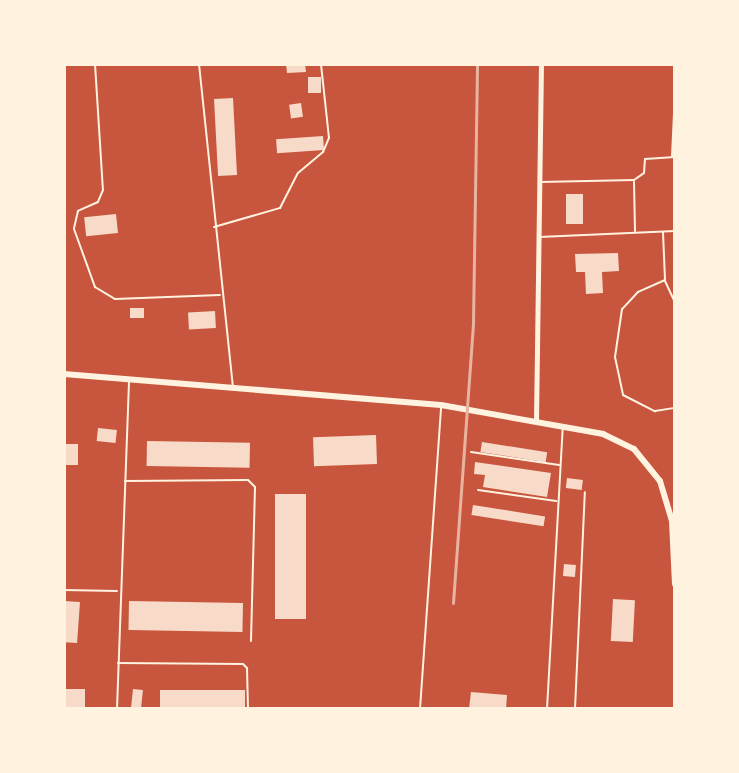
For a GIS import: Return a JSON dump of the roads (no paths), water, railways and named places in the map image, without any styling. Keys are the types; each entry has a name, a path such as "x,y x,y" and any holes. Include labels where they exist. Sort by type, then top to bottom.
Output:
{"main road":[{"path":"64,374 234,391 441,405 563,426 621,442 655,471 669,506 675,584"}],"street":[{"path":"536,421 541,64"}],"lane":[{"path":"95,64 103,190 98,202 78,211 74,229 95,287 115,299 220,295"},
{"path":"199,64 220,295 234,391"},
{"path":"213,228 280,208 298,173 323,152 329,138 321,64"},
{"path":"539,182 641,179 645,159 673,157 675,93"},
{"path":"634,180 635,233"},
{"path":"538,237 675,231"},
{"path":"663,232 665,280 675,302"},
{"path":"665,280 638,292 622,309 617,321 617,372 629,399 655,411 675,408"},
{"path":"117,709 118,591 129,382"},
{"path":"420,709 441,405"},
{"path":"547,709 563,426"},
{"path":"471,452 560,465"},
{"path":"124,481 248,480 255,487 251,641"},
{"path":"478,490 557,501"},
{"path":"575,709 585,492"},
{"path":"64,590 118,591"},
{"path":"118,663 243,664 247,668 248,709 282,709"}],"railway":[{"path":"453,603 473,322 477,64"}]}
